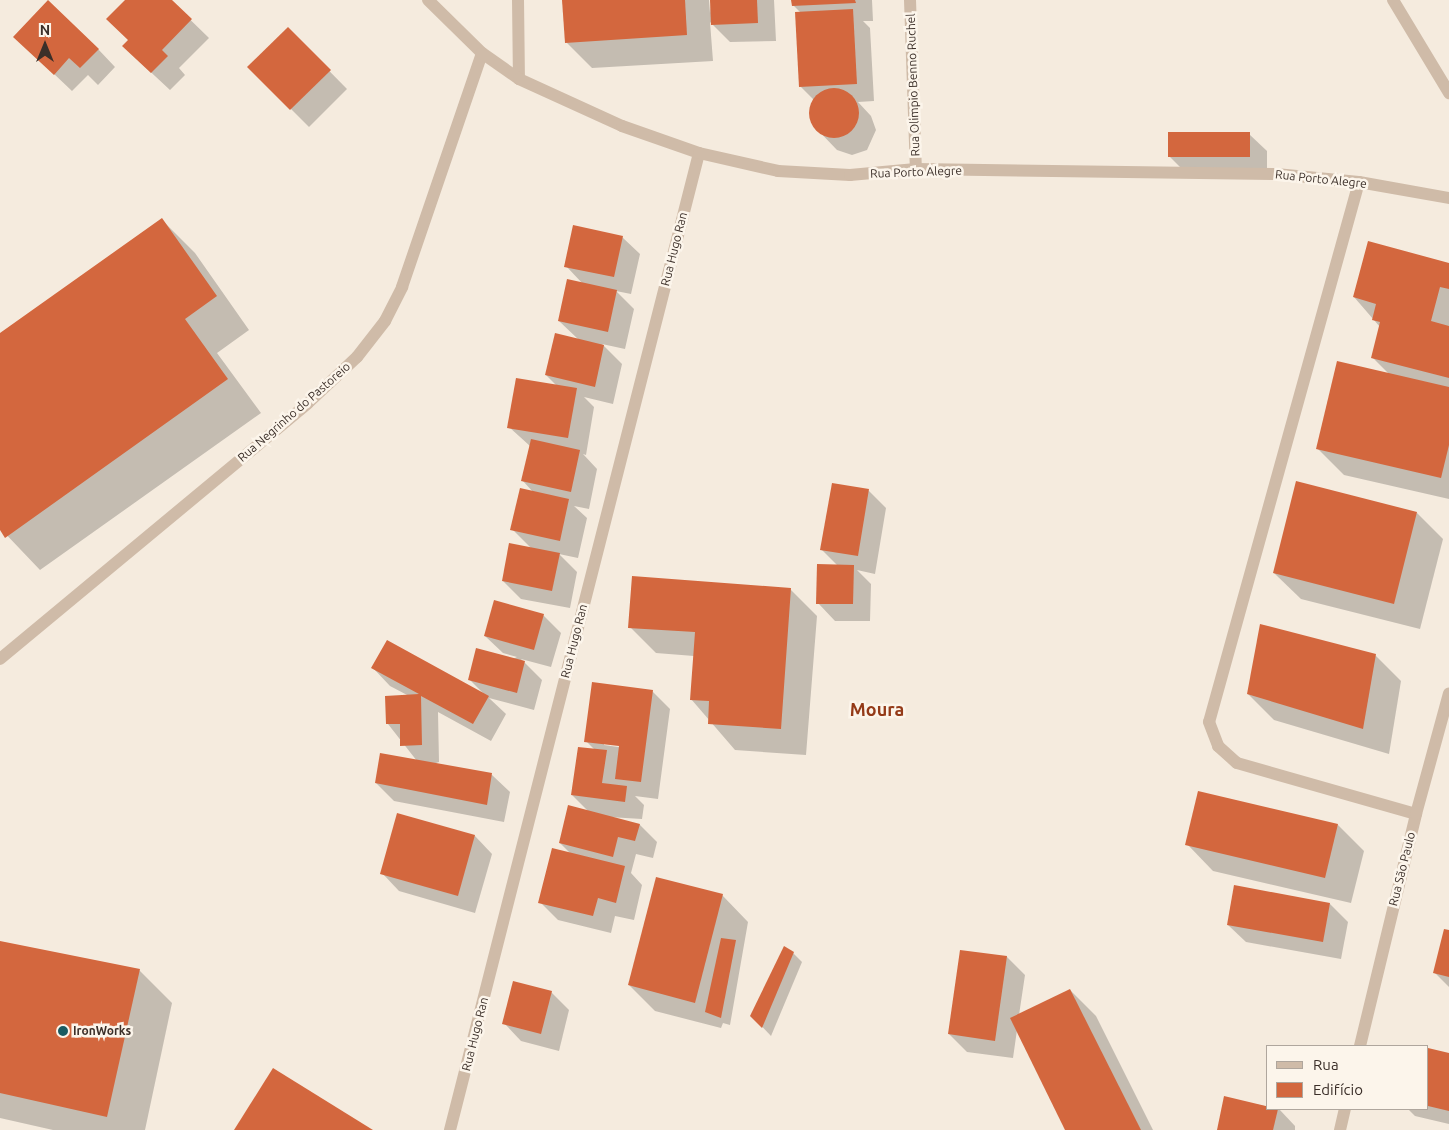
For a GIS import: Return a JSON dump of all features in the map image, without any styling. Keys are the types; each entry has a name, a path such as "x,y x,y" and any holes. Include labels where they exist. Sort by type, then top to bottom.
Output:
{"street":[{"name":"Rua Porto Alegre","path":"428,0 482,53 519,79 622,126 698,153 778,171 850,175 916,170 1276,174 1359,182 1449,198"},
{"path":"518,0 519,79"},
{"name":"Rua Olimpio Benno Ruchel","path":"910,0 916,170"},
{"path":"1393,0 1449,93"},
{"name":"Rua Negrinho do Pastoreio","path":"0,659 308,403 357,357 385,321 402,287 482,53"},
{"name":"Rua Hugo Ran","path":"450,1130 698,153"},
{"path":"1359,182 1209,722 1218,746 1237,763 1416,814"},
{"name":"Rua São Paulo","path":"1360,1045 1416,814 1449,693"},
{"path":"1340,1130 1345,1110"}],"building":[{"path":"48,0 99,49 80,68 69,58 54,75 13,37"},
{"path":"125,0 172,0 192,19 162,50 168,56 151,73 122,46 128,40 106,19"},
{"path":"562,0 685,0 687,35 565,43"},
{"path":"710,0 757,0 758,23 711,25"},
{"path":"791,0 855,0 856,3 792,6"},
{"path":"853,9 857,84 799,87 795,12"},
{"path":"288,27 331,70 290,110 247,67"},
{"path":"829,88 839,88 852,95 859,108 859,118 852,131 839,138 829,138 820,134 813,127 809,118 809,108 813,99 820,92"},
{"path":"1168,132 1250,132 1250,157 1168,157"},
{"path":"162,218 217,296 185,319 228,379 5,538 0,530 0,333"},
{"path":"573,225 623,236 614,277 564,267"},
{"path":"1368,241 1449,263 1449,289 1440,287 1431,321 1449,326 1449,378 1371,358 1380,322 1372,320 1376,304 1353,297"},
{"path":"567,279 617,290 608,332 558,321"},
{"path":"555,333 604,345 595,387 545,375"},
{"path":"1337,361 1449,387 1449,445 1441,478 1316,449"},
{"path":"516,378 577,388 568,438 507,428"},
{"path":"531,439 580,450 571,492 521,481"},
{"path":"1296,481 1417,512 1394,604 1273,573"},
{"path":"832,483 869,489 858,556 820,550"},
{"path":"520,488 569,499 560,541 510,530"},
{"path":"509,543 560,553 552,591 502,581"},
{"path":"817,564 854,565 853,604 816,604"},
{"path":"632,576 791,588 781,729 708,724 709,701 690,700 695,632 628,628"},
{"path":"494,600 544,614 534,650 484,636"},
{"path":"1260,624 1376,654 1363,729 1247,694"},
{"path":"387,640 489,696 473,724 421,696 422,745 400,746 400,724 386,724 385,696 419,694 371,668"},
{"path":"476,648 525,661 517,693 468,680"},
{"path":"592,682 653,690 641,782 615,779 619,746 584,742"},
{"path":"578,747 607,750 602,783 627,786 625,802 571,795"},
{"path":"380,753 492,773 487,805 375,783"},
{"path":"1198,791 1338,824 1325,878 1185,845"},
{"path":"568,805 640,824 635,841 618,837 613,857 559,843"},
{"path":"397,813 475,835 458,896 380,874"},
{"path":"552,848 625,866 616,903 598,898 593,916 538,903"},
{"path":"656,877 723,894 695,1003 628,985"},
{"path":"1234,885 1330,903 1323,942 1227,925"},
{"path":"1444,929 1449,930 1449,977 1433,973"},
{"path":"721,938 736,940 721,1018 705,1012"},
{"name":"IronWorks","path":"0,941 140,969 107,1117 0,1093"},
{"path":"784,946 794,952 762,1028 750,1016"},
{"path":"960,950 1007,956 995,1041 948,1034"},
{"path":"513,981 552,991 541,1034 502,1024"},
{"path":"1070,989 1141,1130 1065,1130 1010,1018"},
{"path":"1429,1048 1449,1053 1449,1111 1429,1106"},
{"path":"273,1068 373,1130 234,1130"},
{"path":"1224,1096 1266,1106 1266,1110 1278,1110 1273,1130 1217,1130"}],"place":[{"name":"IronWorks","path":"63,1031"}],"district":[{"name":"Moura","path":"877,709"}]}
